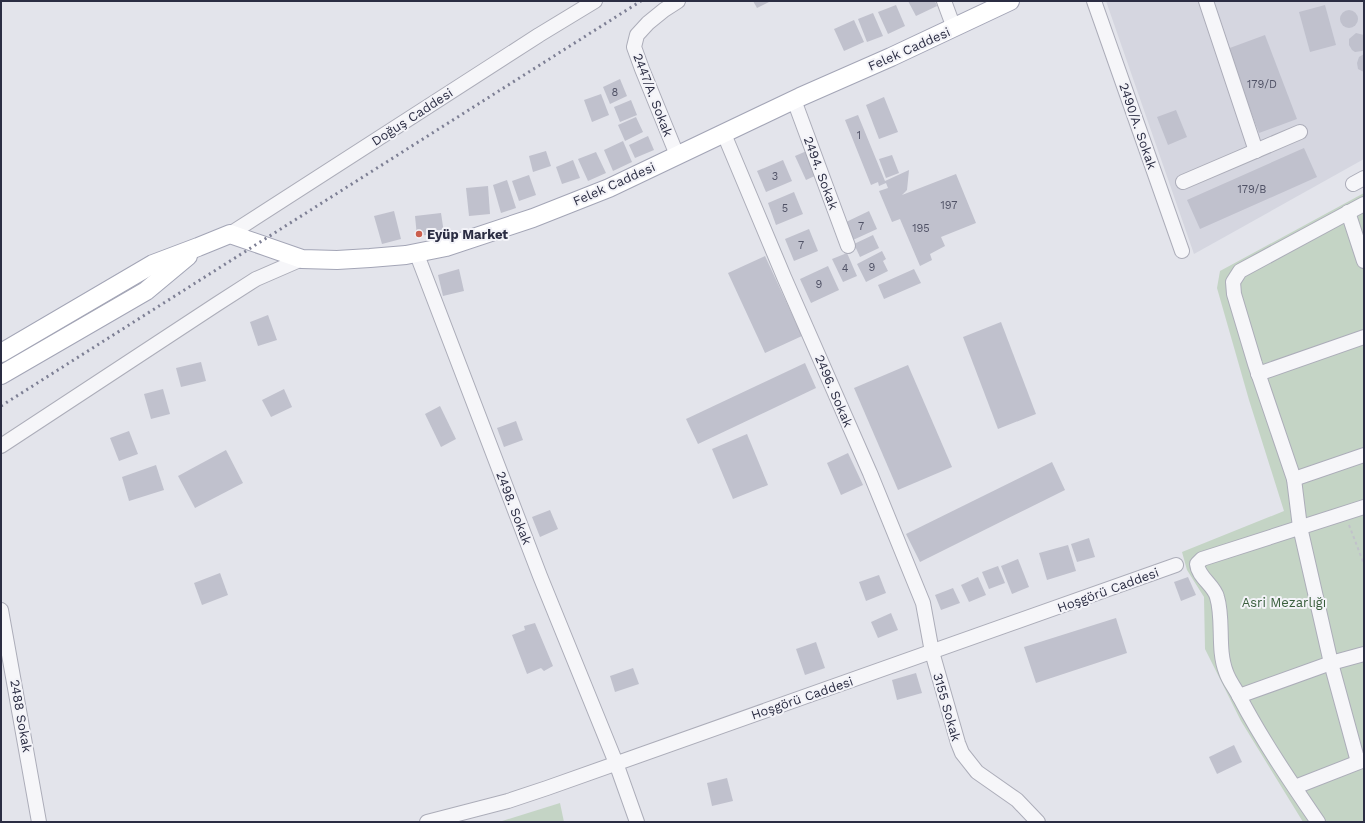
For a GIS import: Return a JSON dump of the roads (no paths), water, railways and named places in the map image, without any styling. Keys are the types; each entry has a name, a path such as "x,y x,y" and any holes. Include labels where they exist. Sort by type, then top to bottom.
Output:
{"main road":[{"name":"Felek Caddesi","path":"230,234 302,259 337,260 399,255 446,247 532,218 609,188 794,100 954,28 1010,1"},
{"path":"1,353 153,264 198,248 230,234"},
{"path":"1,375 146,291 198,248"}],"street":[{"name":"Doğuş Caddesi","path":"230,234 539,35 595,1"},
{"name":"2447/A. Sokak","path":"677,155 634,47 637,35 648,23 678,1"},
{"path":"944,1 954,28"},
{"name":"2490/A. Sokak","path":"1094,1 1182,251"},
{"path":"1206,1 1256,151"},
{"name":"2494. Sokak","path":"794,100 848,246"},
{"path":"1184,182 1300,132"},
{"name":"2496. Sokak","path":"724,134 784,277 870,473 923,603 932,652"},
{"path":"1295,788 1361,761 1331,663 1300,527 1294,479 1258,374 1234,294 1233,282 1240,271 1364,204"},
{"path":"1348,212 1364,261"},
{"name":"2498. Sokak","path":"416,252 540,576 616,763 637,822"},
{"path":"1,446 243,288 256,280 302,259"},
{"path":"1258,374 1364,337"},
{"path":"1294,479 1364,455"},
{"path":"1318,822 1247,713 1226,672 1220,642 1219,602 1213,587 1197,569 1197,564 1202,559 1364,508"},
{"name":"Hoşgörü Caddesi","path":"427,822 456,819 1176,565"},
{"name":"2488 Sokak","path":"1,610 39,822"},
{"name":"3155 Sokak","path":"932,652 954,734 962,753 977,772 1016,800 1038,822"},
{"path":"1239,696 1331,663 1364,654"}],"railway":[{"path":"1,406 641,1"}],"place":[{"name":"Eyüp Market","path":"419,234"}],"park label":[{"name":"Asri Mezarlığı","path":"1284,602"}]}
